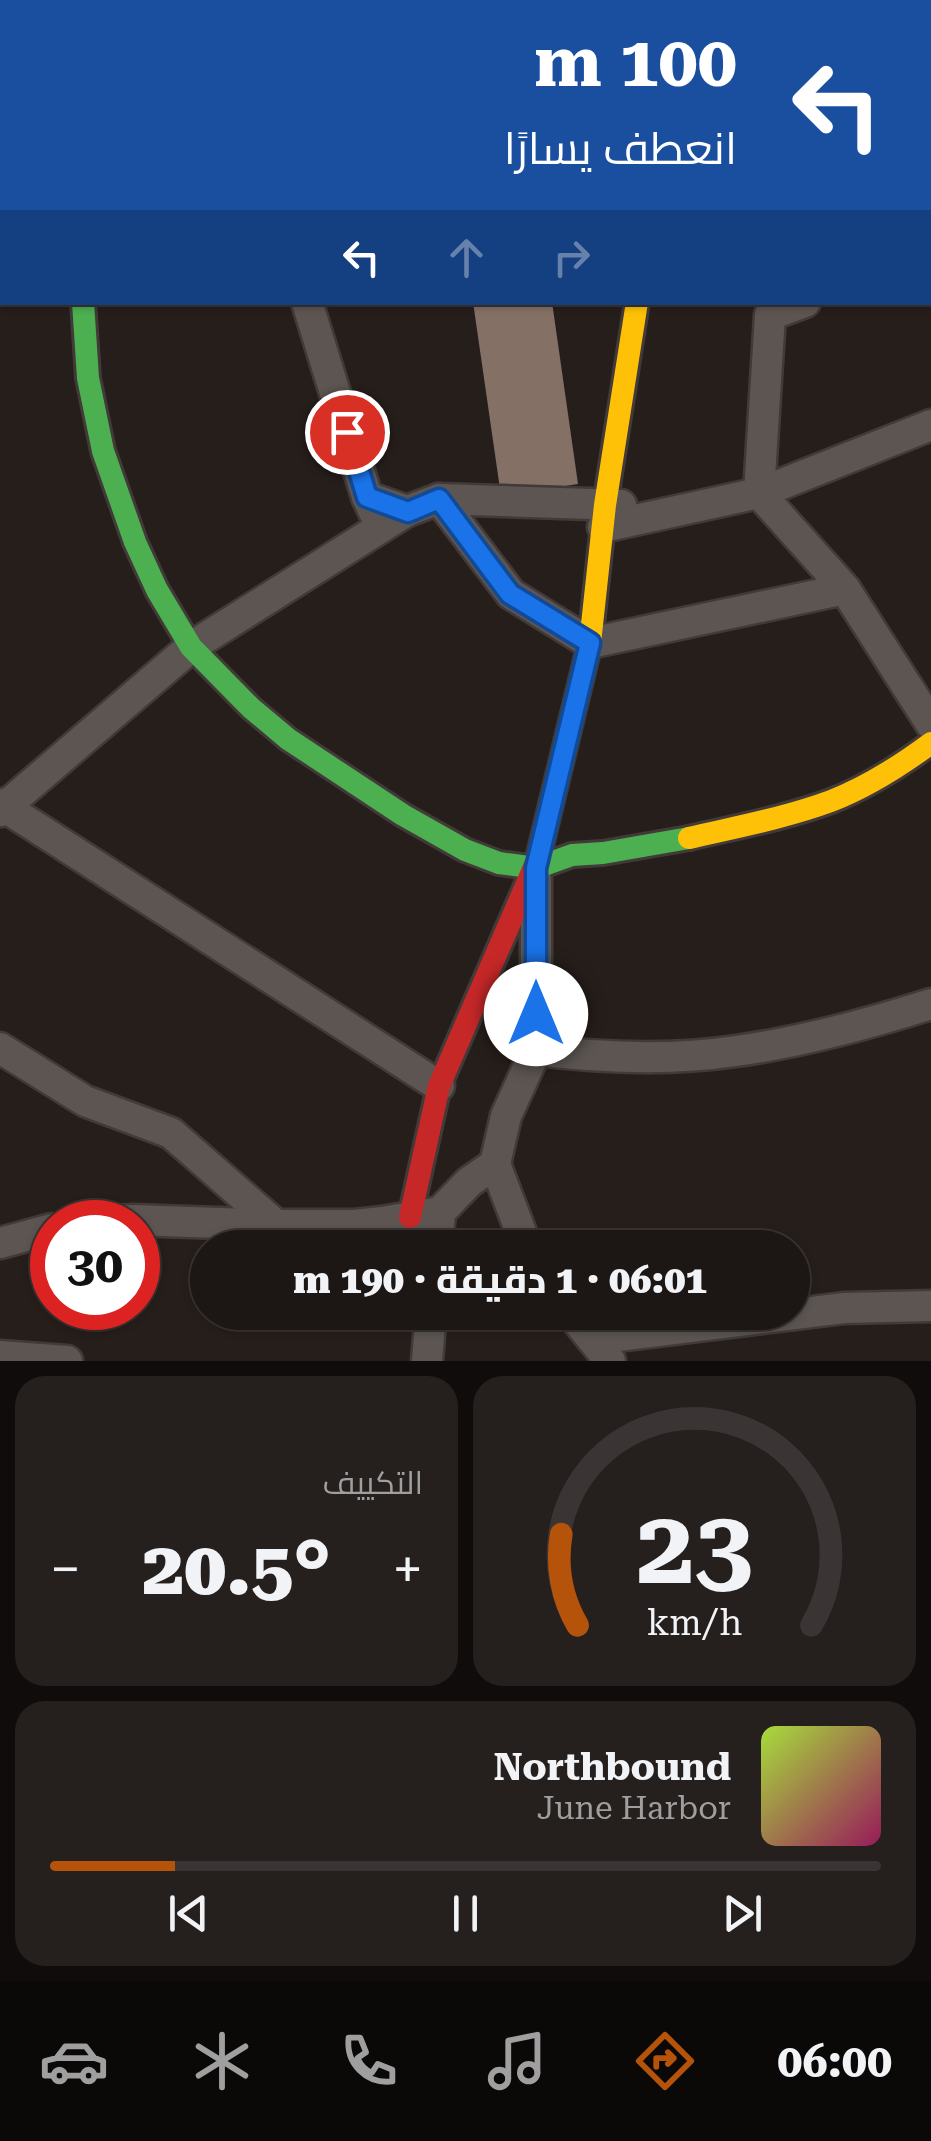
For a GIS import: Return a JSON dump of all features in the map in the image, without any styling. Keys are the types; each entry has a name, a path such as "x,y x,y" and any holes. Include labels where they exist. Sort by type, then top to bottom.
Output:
{"street":[{"path":"83,305 88,378 103,450 142,558 191,647 288,739 402,815 484,858 536,868 572,855 672,842 794,813 865,786 931,742"},
{"path":"308,305 367,497 381,528"},
{"path":"431,1230 425,1214 439,1086 536,868 590,643 604,516 637,305"},
{"path":"798,305 770,316 759,493 845,589 931,724"},
{"path":"439,1086 2,808 191,647 381,528 439,499 496,501 604,516 694,508 759,493 931,425"},
{"path":"367,497 408,512"},
{"path":"439,499 510,594 590,643 845,589"},
{"path":"485,560 496,501"},
{"path":"520,1230 496,1164 506,1116 536,1050 536,868"},
{"path":"536,1050 640,1058 734,1052 813,1036 931,1004"},
{"path":"0,1048 85,1101 170,1133 276,1224"},
{"path":"160,1221 355,1224 425,1214 496,1164"},
{"path":"0,1243 30,1234"},
{"path":"585,1330 602,1350 844,1308 931,1306"},
{"path":"428,1361 431,1330"},
{"path":"0,1356 67,1361"}],"building":[{"path":"473,305 552,305 578,484 501,496"}],"traffic: fast":[{"path":"83,305 88,378 103,451 135,542 157,590 191,647 251,708 288,739 403,815 465,850 499,863 536,868 572,855 689,838"}],"traffic: slow":[{"path":"538,858 590,643 605,505 637,305"},
{"path":"689,838 831,801 883,775 931,743"}],"traffic: jam":[{"path":"410,1217 439,1086 538,858"}],"route":[{"path":"347,432 367,497 408,512 439,499 510,594 590,643 536,868 536,1014"}]}
